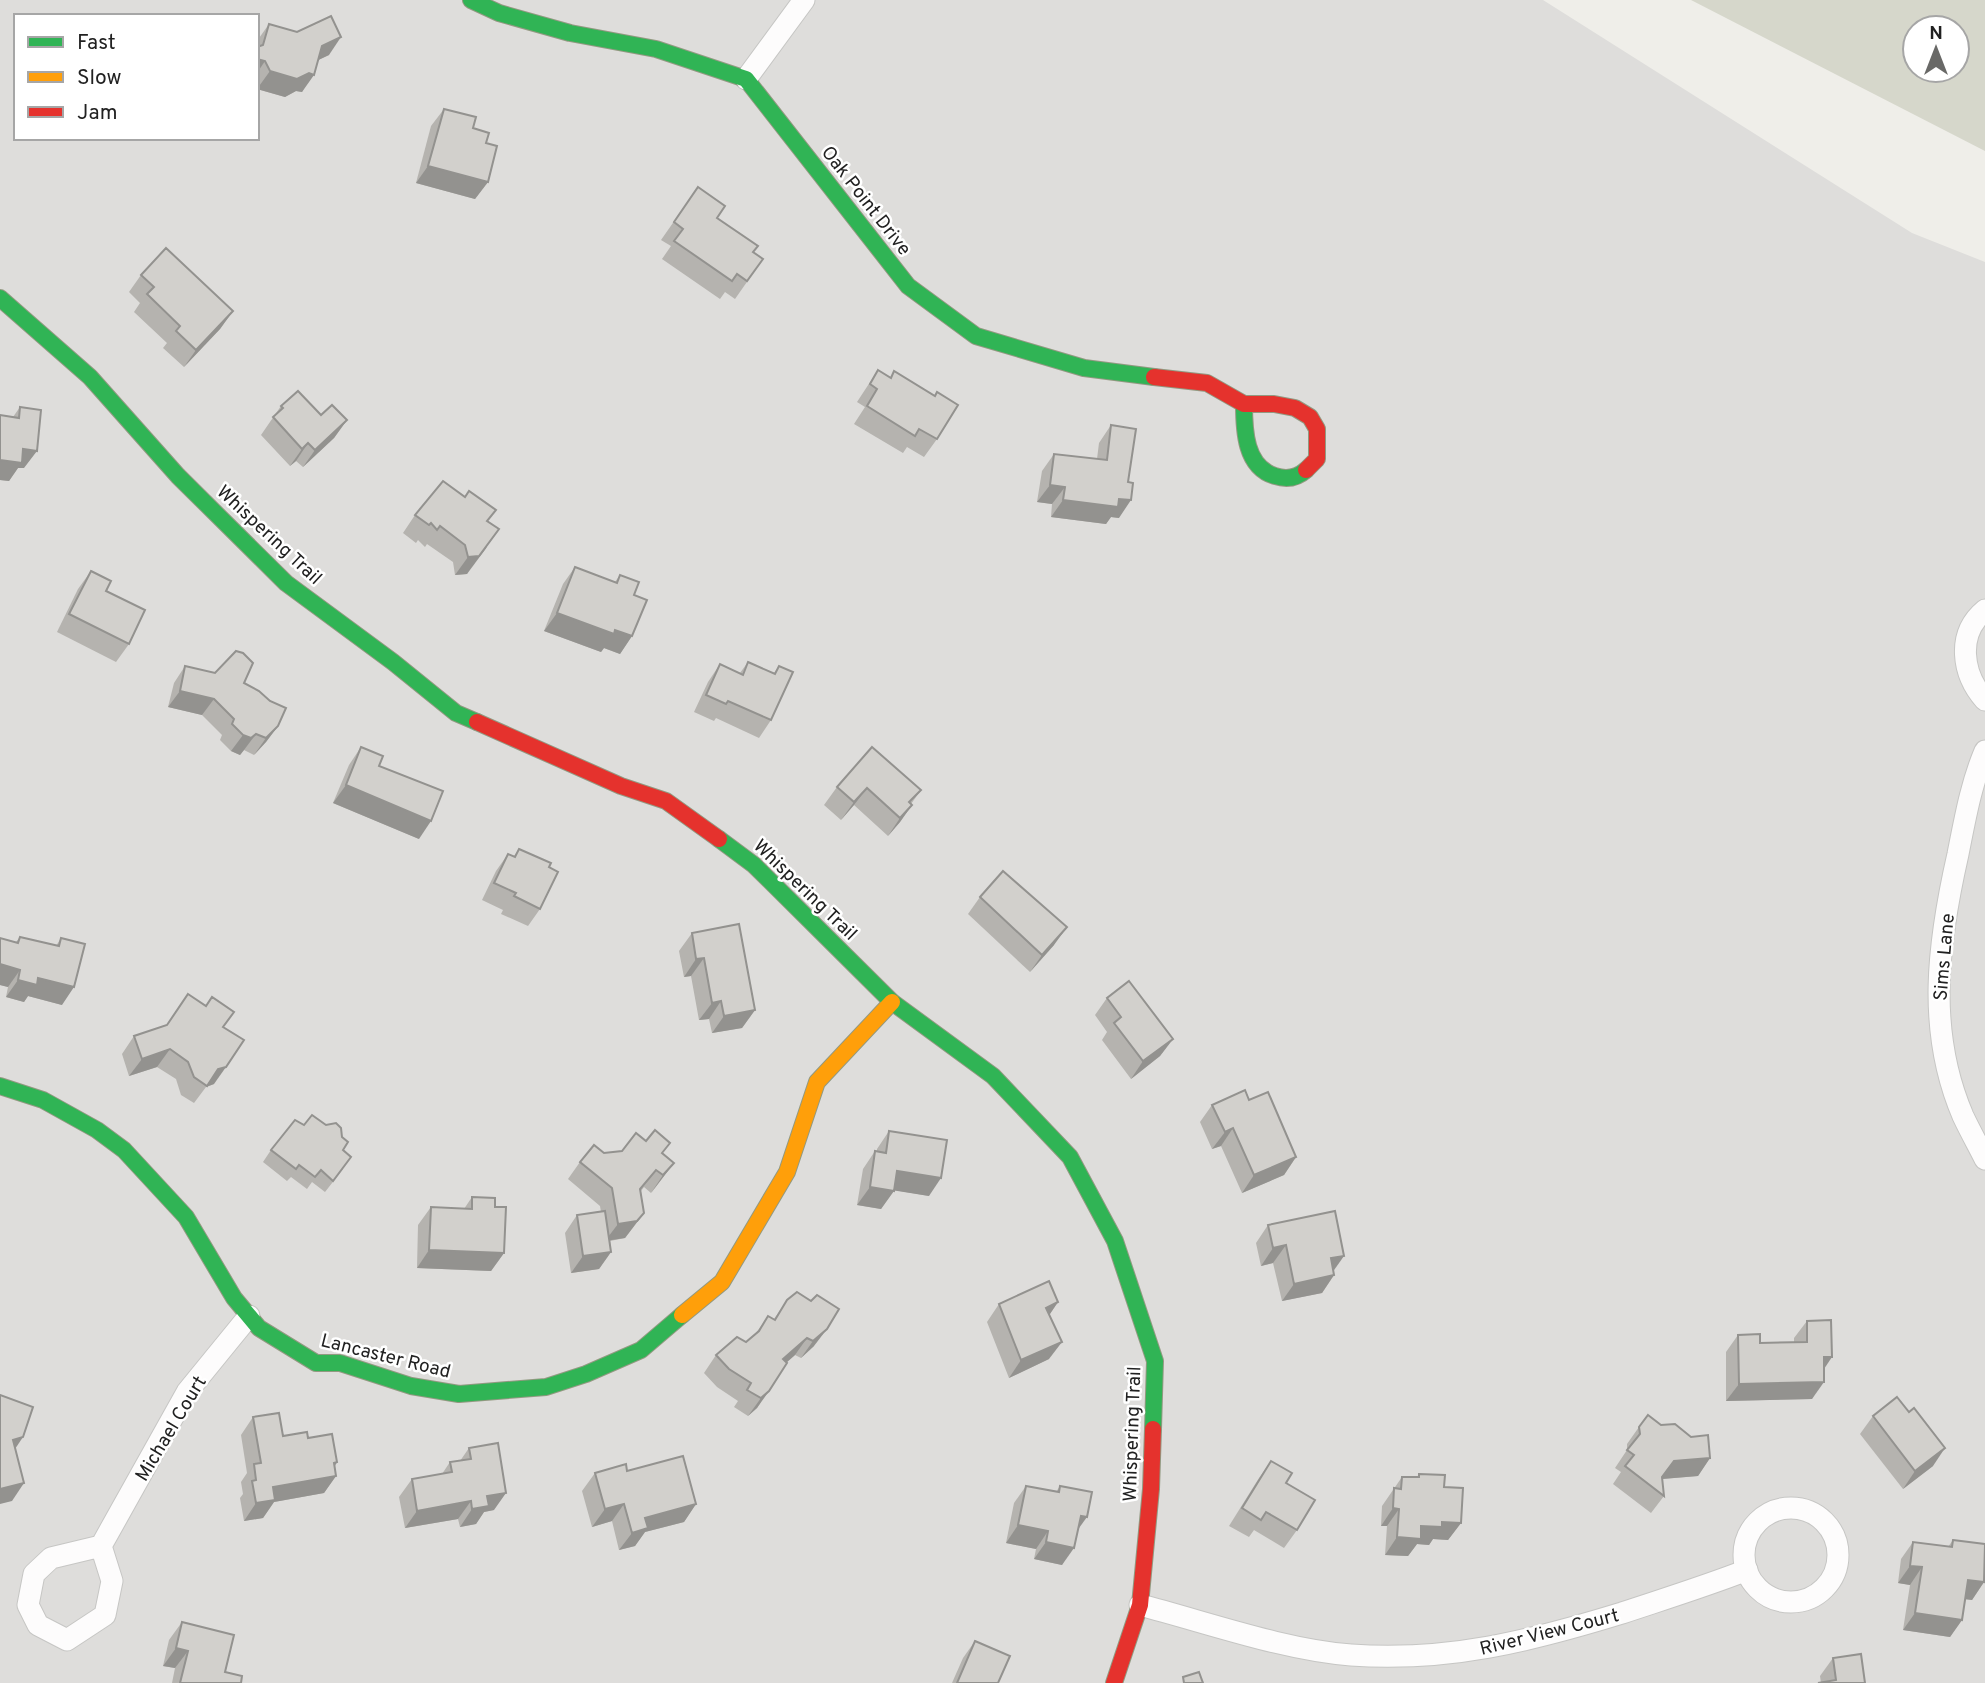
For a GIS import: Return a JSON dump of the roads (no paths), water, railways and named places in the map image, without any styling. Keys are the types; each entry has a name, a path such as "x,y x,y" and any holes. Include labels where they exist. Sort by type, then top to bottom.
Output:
{"street":[{"path":"471,0 499,13 570,33 656,49 746,79 804,0"},
{"name":"Oak Point Drive","path":"746,79 908,286 976,336 1084,368 1207,383 1244,404 1274,404 1295,408 1310,417 1317,429 1317,459 1305,474 1289,480 1267,475 1253,459 1247,440 1244,404"},
{"name":"Whispering Trail","path":"0,298 90,377 178,476 286,583 393,662 456,713 621,786 666,801 754,864 892,1002 993,1076 1070,1157 1115,1241 1155,1361 1152,1489 1140,1605 1114,1683"},
{"path":"1985,610 1978,616 1969,632 1965,654 1972,682 1985,700"},
{"name":"Sims Lane","path":"1985,751 1975,775 1950,889 1941,943 1937,991 1947,1065 1962,1115 1985,1159"},
{"name":"Lancaster Road","path":"0,1086 43,1100 97,1130 124,1150 186,1217 234,1298 249,1317 259,1328 317,1363 340,1363 411,1386 459,1394 546,1387 586,1374 641,1350 722,1282 787,1172 817,1082 892,1002"},
{"name":"Michael Court","path":"101,1546 187,1392 249,1317"},
{"path":"1777,1510 1806,1510 1820,1517 1830,1528 1836,1541 1838,1557 1835,1573 1820,1591 1798,1601 1782,1601 1766,1595 1754,1584 1747,1570 1744,1555 1746,1541 1753,1527 1777,1510"},
{"path":"101,1546 112,1581 105,1615 67,1640 38,1625 28,1605 34,1574 51,1558 101,1546"},
{"name":"River View Court","path":"1140,1605 1291,1646 1349,1655 1410,1657 1483,1650 1528,1640 1708,1586 1747,1570"}]}
